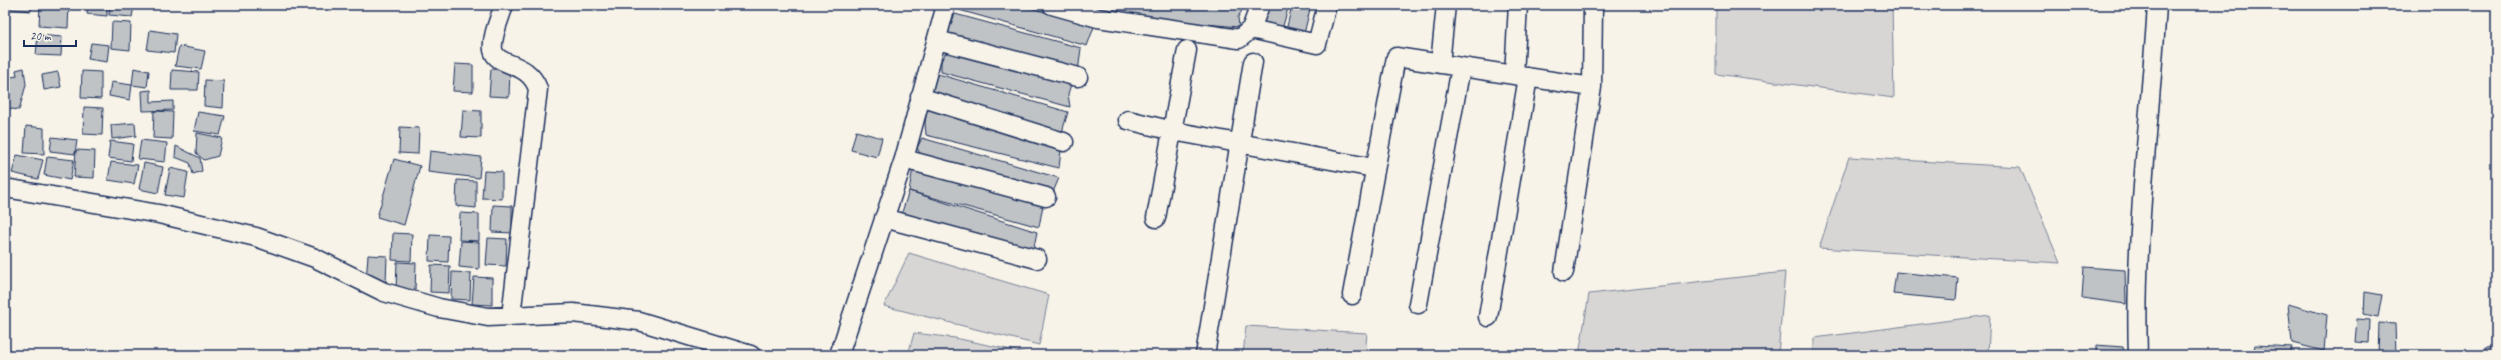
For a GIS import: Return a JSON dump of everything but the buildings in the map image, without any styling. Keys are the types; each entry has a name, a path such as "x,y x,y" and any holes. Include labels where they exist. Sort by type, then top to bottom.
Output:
{"street":[{"path":"504,5 494,40 493,51 499,59 525,70 534,79 538,89 511,316"},
{"path":"839,355 904,159 946,5"},
{"path":"1052,5 1098,18 1239,39 1251,29 1260,5"},
{"path":"1251,29 1316,44 1327,5"},
{"path":"1440,64 1446,5"},
{"path":"1488,316 1521,76 1518,5"},
{"path":"1564,272 1592,87 1593,5"},
{"path":"2138,355 2143,168 2152,96 2157,5"},
{"path":"937,40 1078,77"},
{"path":"1156,218 1187,50"},
{"path":"1352,295 1374,168 1396,57 1592,87"},
{"path":"1205,355 1253,62"},
{"path":"1418,304 1461,67"},
{"path":"920,98 1064,142"},
{"path":"1128,120 1173,131 1374,168"},
{"path":"904,159 1046,197"},
{"path":"5,188 159,214 256,237 315,258 376,288 432,306 488,317 573,313 639,321 750,355"},
{"path":"884,218 1037,259"}],"shaded area":[{"path":"1716,5 1892,5 1894,98 1716,74"},
{"path":"1849,157 2020,167 2060,263 1819,248"},
{"path":"909,253 1049,295 1039,345 884,306"},
{"path":"1785,272 1778,355 1579,355 1589,294"},
{"path":"1990,315 1988,355 1814,355 1814,338"},
{"path":"1246,326 1367,333 1365,355 1243,355"},
{"path":"914,333 955,338 1035,355 908,355"}]}
